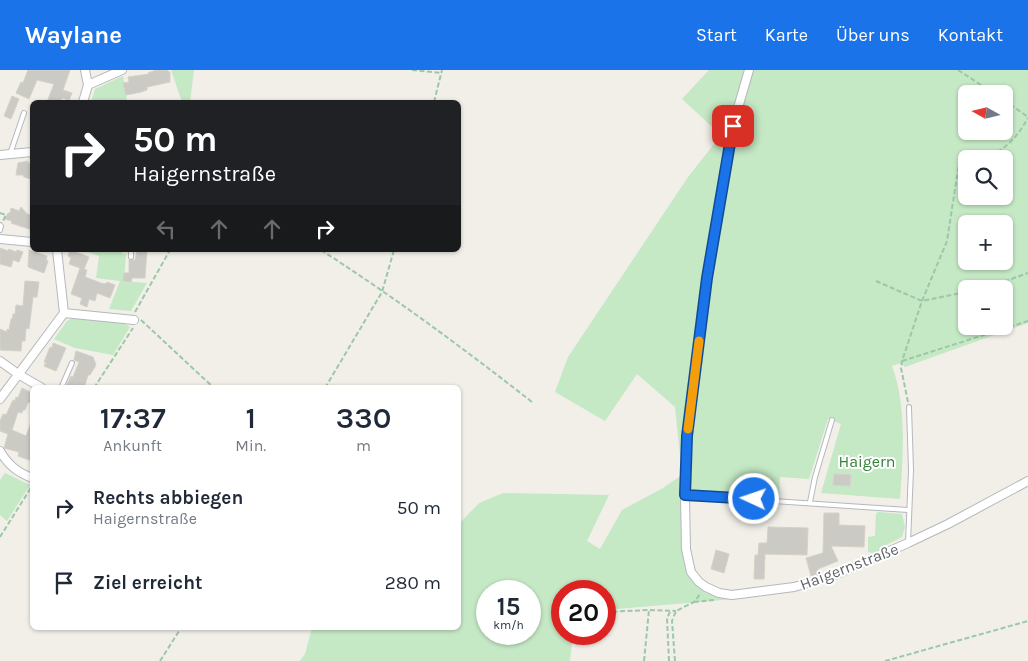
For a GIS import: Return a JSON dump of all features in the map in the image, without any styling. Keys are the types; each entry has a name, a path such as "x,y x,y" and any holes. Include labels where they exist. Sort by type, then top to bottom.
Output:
{"street":[{"path":"84,100 88,85 85,70"},
{"path":"88,85 122,70"},
{"path":"706,587 691,572 686,549 687,436 707,278 733,126 749,70"},
{"path":"0,155 30,152"},
{"path":"0,239 30,242"},
{"path":"0,399 64,314 57,252"},
{"path":"64,314 137,320"},
{"path":"0,361 37,385"},
{"path":"0,451 12,467 30,477"},
{"name":"Haigernstraße","path":"706,587 719,593 732,595 794,587 830,577 948,524 1028,481"}],"lane":[{"path":"10,154 24,114"},
{"path":"130,257 131,252"},
{"path":"62,385 72,363"},
{"path":"908,543 911,470 909,407"},
{"path":"810,502 815,477 832,420"},
{"path":"685,495 908,510"}],"path":[{"path":"412,70 442,72 435,100"},
{"path":"958,70 981,85"},
{"path":"1001,150 1017,136 1028,118 1013,107"},
{"path":"909,407 901,368 902,361 922,302 946,241 958,163"},
{"path":"0,213 6,215 0,227"},
{"path":"169,252 133,315 137,320 142,320 211,385"},
{"path":"324,252 383,290 460,346 532,402"},
{"path":"327,385 383,290 393,252"},
{"path":"1008,280 1028,273"},
{"path":"876,280 922,302 958,294"},
{"path":"96,385 137,320"},
{"path":"902,361 1028,322"},
{"path":"0,537 30,489"},
{"path":"616,612 649,610 676,612 694,602 706,587"},
{"path":"644,661 649,610"},
{"path":"669,661 667,618 670,612"},
{"path":"675,661 672,621 676,612"},
{"path":"885,661 1028,621"},
{"path":"160,661 180,630"}],"green space":[{"path":"171,70 194,70 190,100 181,100"},
{"name":"Haigern","path":"709,70 1028,70 1028,323 1013,328 1013,280 958,280 958,335 994,335 905,367 901,363 892,366 897,381 902,414 903,449 900,499 821,493 841,424 828,419 809,479 780,477 779,499 688,490 684,555 687,570 694,583 706,592 723,597 758,597 616,609 616,580 551,580 551,645 572,645 570,661 300,661 305,654 311,630 461,630 461,522 479,503 503,493 609,495 587,541 600,549 622,510 663,488 682,475 675,407 637,374 605,421 555,392 568,357 688,177 721,135 682,99"},
{"path":"123,76 127,100 92,100 95,89"},
{"path":"88,252 123,252 122,254 126,254 124,281 147,283 131,311 109,309 120,281 96,278 99,256"},
{"path":"74,317 122,322 130,327 113,355 75,348 54,339 67,321"},
{"path":"5,473 30,485 7,521 0,515 0,480"},
{"path":"878,512 902,514 905,527 902,537 871,553 868,552 868,537 875,536 876,514"}],"building":[{"path":"28,70 70,70 63,90 72,93 69,100 62,98 61,100 48,100 54,84 37,80 29,99 16,93 21,82 23,83"},
{"path":"156,70 170,72 170,82 147,87 147,90 126,95 123,83 129,82 128,77 149,74"},
{"path":"12,96 19,99 11,119 4,116"},
{"path":"28,161 30,164 30,179 23,175 16,175 18,163"},
{"path":"21,207 30,215 30,229 5,219 8,213 10,213 11,208 19,211"},
{"path":"0,248 8,251 9,249 23,252 19,262 13,260 11,267 0,264"},
{"path":"29,250 30,252 47,256 46,260 48,261 44,273 28,267"},
{"path":"69,252 75,252 89,257 84,269 87,270 85,277 101,283 106,284 107,282 115,285 110,298 97,293 95,301 89,299 87,307 80,304 82,298 71,294 80,268 69,264 71,258 68,256"},
{"path":"137,252 147,252 145,278 132,278 131,282 123,281 124,273 129,273 129,260 135,260"},
{"path":"25,281 39,282 37,297 33,297 29,329 26,328 25,341 22,341 21,351 0,350 0,329 7,332 7,329 9,330 16,305 23,306"},
{"path":"53,343 66,348 56,371 44,366"},
{"path":"76,351 93,357 96,365 90,375 88,375 85,385 66,385 71,376 73,377 79,362 74,360"},
{"path":"22,388 30,392 30,403 28,402 22,413 18,412 12,430 26,436 30,425 30,460 18,456 19,452 4,448 8,434 0,431 0,421 3,414 6,415 13,400 15,401 16,397 18,398"},
{"path":"834,474 851,475 850,486 833,485"},
{"path":"824,513 839,513 839,525 865,526 864,547 831,546 838,561 818,569 819,574 811,576 806,558 823,553"},
{"path":"768,527 808,528 807,555 765,554 764,579 754,579 755,555 758,555 759,543 767,543"},
{"path":"716,550 729,554 724,573 711,569"}],"slow traffic":[{"path":"688,429 699,341"}],"route":[{"path":"733,126 707,278 687,436 685,495 754,499"}]}
